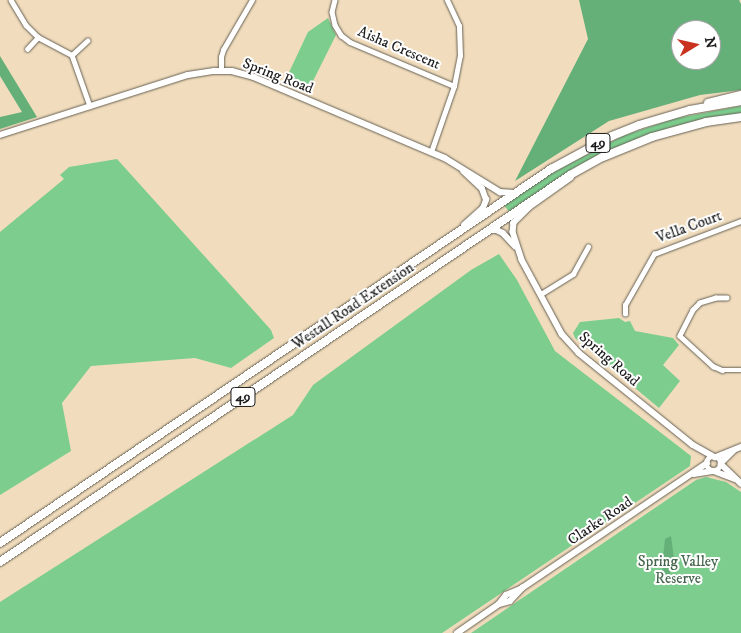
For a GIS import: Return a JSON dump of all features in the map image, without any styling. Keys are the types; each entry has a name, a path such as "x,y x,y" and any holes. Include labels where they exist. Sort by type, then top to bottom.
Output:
{"highway":[{"path":"690,110 713,100 741,95"},
{"name":"Westall Road Extension","path":"0,543 550,169 612,136 655,120 690,110 741,102"},
{"name":"Westall Road Extension","path":"0,562 583,167 619,149 652,136 700,123 741,116"}],"main road":[{"name":"Spring Road","path":"0,135 188,75 222,70 254,78 431,152 455,164 500,192 514,193"},
{"name":"Spring Road","path":"440,244 479,212 486,200 482,189 455,164"},
{"name":"Spring Road","path":"583,167 530,207 513,226 517,248 562,334 579,353 694,445 716,457"},
{"name":"Spring Road","path":"488,231 497,230 503,233 517,248"},
{"name":"Spring Road","path":"694,445 707,462"},
{"path":"739,481 713,471 708,467 707,462 741,447"},
{"path":"713,471 719,469 721,464 734,450"},
{"path":"716,457 739,481"},
{"name":"Clarke Road","path":"457,633 499,604 510,601 522,588 707,462"},
{"name":"Clarke Road","path":"692,474 713,471"}],"street":[{"path":"11,0 26,25 38,37 72,55 90,106"},
{"path":"222,70 220,57 252,0"},
{"name":"Aisha Crescent","path":"334,0 332,12 335,25 341,35 350,42 454,86"},
{"path":"431,152 454,86 461,43 459,26 447,0"},
{"path":"27,49 38,37"},
{"path":"72,55 88,41"},
{"name":"Vella Court","path":"625,314 625,305 654,254 741,221"},
{"path":"540,294 573,274 588,247"},
{"path":"727,298 716,298 700,303 693,310 680,336 714,366 722,370 741,370"}],"green space":[{"path":"579,0 739,0 741,4 741,90 700,95 609,121 515,181 588,39"},
{"path":"328,18 336,35 307,93 284,83 308,32"},
{"path":"0,56 37,117 0,129 0,117 22,112 0,76"},
{"path":"741,106 741,113 668,128 608,151 510,213 503,204 537,181 625,135 677,118"},
{"path":"117,159 271,330 274,338 231,368 195,358 91,366 62,403 71,451 0,495 0,232 64,179 60,175 69,167"},
{"path":"499,254 517,280 555,351 691,456 690,466 442,633 0,633 0,602 293,415 313,385 471,270"},
{"path":"619,318 625,322 630,321 635,331 673,338 679,345 663,365 680,381 659,408 575,338 573,333 580,322"},
{"name":"Spring Valley Reserve","path":"706,477 726,482 741,492 741,633 471,633 696,480"},
{"path":"671,536 674,559 668,581 662,574 663,558 665,539"}]}
